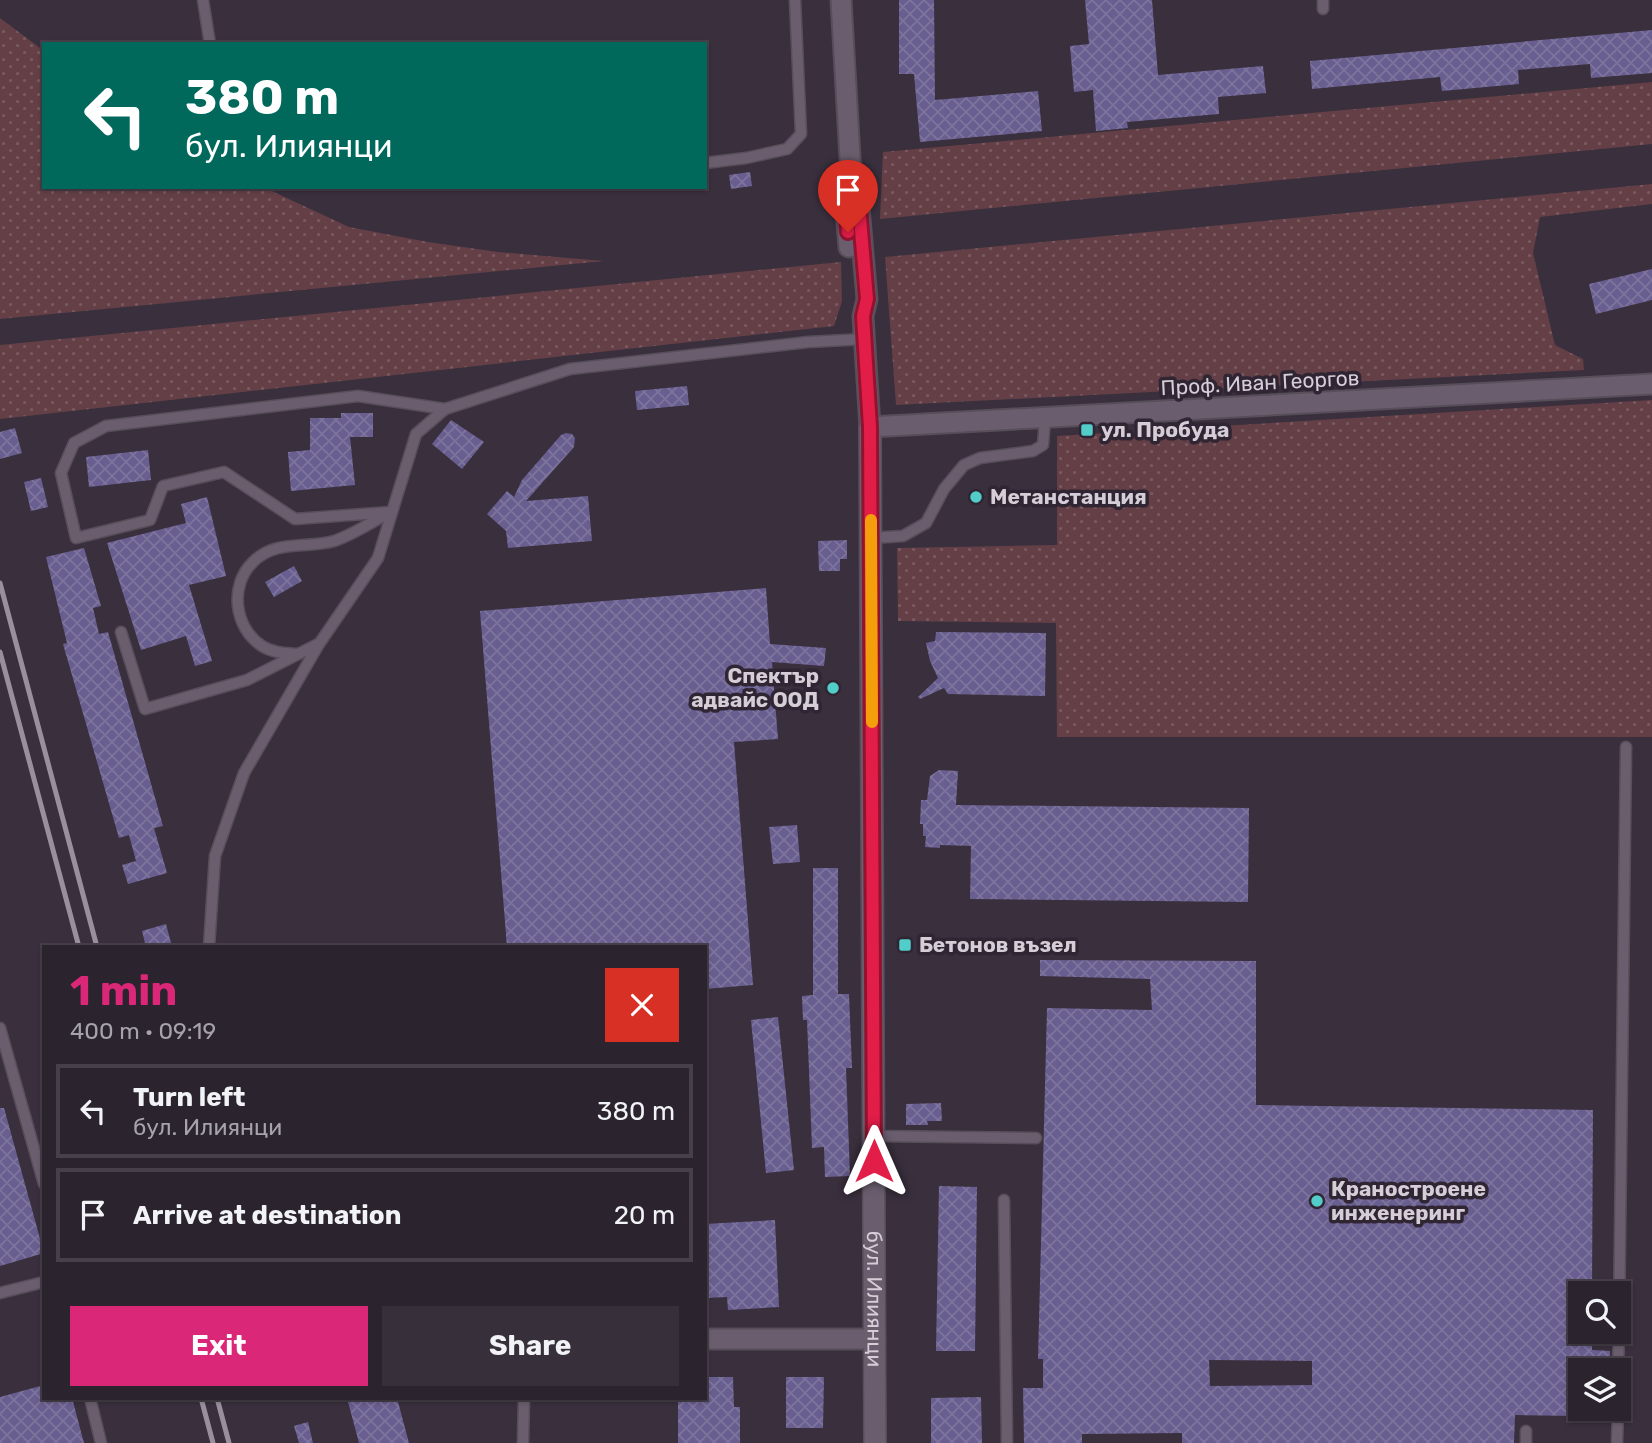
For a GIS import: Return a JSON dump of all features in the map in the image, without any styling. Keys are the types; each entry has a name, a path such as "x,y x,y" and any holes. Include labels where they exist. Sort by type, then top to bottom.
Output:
{"street":[{"name":"бул. Илиянци","path":"841,0 852,194 859,207 867,299 863,316 870,427 875,1443"},
{"name":"Проф. Иван Георгов","path":"870,427 1652,384"},
{"path":"707,1339 874,1339"}],"lane":[{"path":"203,0 210,42"},
{"path":"707,163 787,149 800,134 795,0"},
{"path":"209,945 215,856 244,773 319,644 378,558 416,434 445,409 570,369 808,342 865,339"},
{"path":"391,512 295,519 224,472 163,486 150,520 76,538 61,473 74,443 106,426 358,396 445,409"},
{"path":"871,538 903,536 926,523 944,489 964,466 981,458 1033,451 1043,445 1045,418"},
{"path":"298,654 279,653 262,646 248,633 239,616 237,597 241,579 252,563 267,551 285,546 334,541 391,512"},
{"path":"121,632 145,709 247,680 319,644"},
{"path":"1619,1281 1626,747"},
{"path":"0,1028 42,1177"},
{"path":"874,1136 1036,1138"},
{"path":"1004,1200 1007,1443"},
{"path":"0,1293 42,1282"},
{"path":"90,1400 101,1443"},
{"path":"523,1443 524,1400"},
{"path":"1617,1443 1618,1421"},
{"path":"1526,1431 1526,1443"}],"shaded area":[{"path":"0,18 42,50 42,189 267,189 349,227 498,252 604,261 0,319"},
{"path":"1652,82 1652,144 880,219 883,152"},
{"path":"1652,184 1652,204 1540,217 1533,253 1555,345 1583,359 1584,370 896,405 885,257"},
{"path":"841,262 842,301 834,326 0,419 0,345"},
{"path":"1652,400 1652,737 1057,737 1056,623 898,621 897,548 1057,545 1057,436"}],"building":[{"path":"899,0 934,0 935,100 1038,91 1042,131 920,142 914,74 899,74"},
{"path":"1085,0 1152,0 1158,75 1263,66 1266,93 1218,97 1219,114 1127,122 1128,128 1096,131 1093,90 1074,92 1070,46 1089,44"},
{"path":"1652,30 1652,73 1591,78 1590,64 1518,70 1519,84 1442,91 1440,77 1312,89 1310,61"},
{"path":"750,172 752,186 731,189 729,175"},
{"path":"1652,269 1652,300 1596,314 1589,284"},
{"path":"687,386 689,405 637,410 635,391"},
{"path":"341,413 373,413 373,437 350,437 355,485 291,491 288,452 310,450 310,418 341,418"},
{"path":"451,420 484,442 462,469 432,444"},
{"path":"15,428 22,453 0,459 0,432"},
{"path":"566,433 575,438 574,447 526,501 588,496 592,541 508,548 506,531 487,514 507,491 514,497 522,480 561,435"},
{"path":"148,450 151,480 89,487 86,457"},
{"path":"41,478 48,507 31,511 24,482"},
{"path":"207,497 226,576 189,585 212,661 195,666 186,636 141,650 107,543 186,523 181,504"},
{"path":"847,540 847,559 840,559 840,571 819,571 818,541"},
{"path":"84,548 101,606 93,608 99,634 108,632 163,826 154,828 167,873 128,884 122,865 136,861 129,835 119,838 63,644 67,643 46,557"},
{"path":"294,566 302,581 274,597 265,582"},
{"path":"766,588 770,644 826,648 824,666 772,662 778,739 734,742 753,985 707,989 707,945 507,945 480,611"},
{"path":"936,632 1046,633 1045,696 948,694 944,688 920,699 918,697 938,678 926,643 935,641"},
{"path":"939,770 958,771 956,805 1249,808 1248,902 970,899 971,846 925,847 926,836 923,836 923,824 920,824 921,800 927,800 930,776"},
{"path":"797,825 800,862 773,864 769,827"},
{"path":"813,868 838,868 838,994 849,994 852,1068 846,1068 850,1176 825,1177 824,1147 812,1148 807,1020 803,1020 802,996 813,995"},
{"path":"166,924 171,945 146,945 142,931"},
{"name":"Краностроене инженеринг","path":"1040,960 1256,961 1256,1105 1593,1110 1592,1281 1568,1281 1568,1344 1592,1344 1592,1350 1610,1351 1610,1358 1568,1358 1568,1416 1515,1415 1514,1443 1182,1443 1182,1433 1082,1434 1082,1443 1024,1443 1023,1388 1043,1388 1043,1359 1038,1359 1047,1008 1152,1010 1150,979 1040,976","holes":["1209,1360 1312,1361 1312,1385 1210,1386"]},
{"path":"778,1017 794,1170 766,1173 751,1020"},
{"path":"941,1103 942,1121 927,1121 928,1125 906,1125 906,1104"},
{"path":"0,1108 4,1108 42,1254 0,1266"},
{"path":"939,1186 977,1187 975,1351 936,1351"},
{"path":"775,1220 779,1307 728,1310 727,1297 707,1298 707,1224"},
{"path":"707,1377 733,1377 734,1407 740,1407 740,1443 678,1443 678,1400 707,1400"},
{"path":"786,1377 824,1377 823,1428 786,1428"},
{"path":"42,1386 42,1400 73,1400 84,1443 0,1443 0,1397"},
{"path":"981,1397 982,1443 931,1443 931,1398"},
{"path":"348,1400 398,1400 409,1443 359,1443"},
{"path":"308,1422 313,1443 299,1443 294,1426"}],"railway":[{"path":"0,583 96,945"},
{"path":"0,652 78,945"},
{"path":"202,1400 213,1443"},
{"path":"218,1400 229,1443"}],"slow traffic":[{"path":"871,520 872,722"}],"place":[{"name":"ул. Пробуда","path":"1087,430"},
{"name":"Метанстанция","path":"976,497"},
{"name":"Спектър адвайс ООД","path":"833,688"},
{"name":"Бетонов възел","path":"905,945"},
{"name":"Краностроене инженеринг","path":"1317,1201"}],"route":[{"path":"848,232 846,209 852,194 859,207 867,299 863,316 870,427 874,1161"}]}
